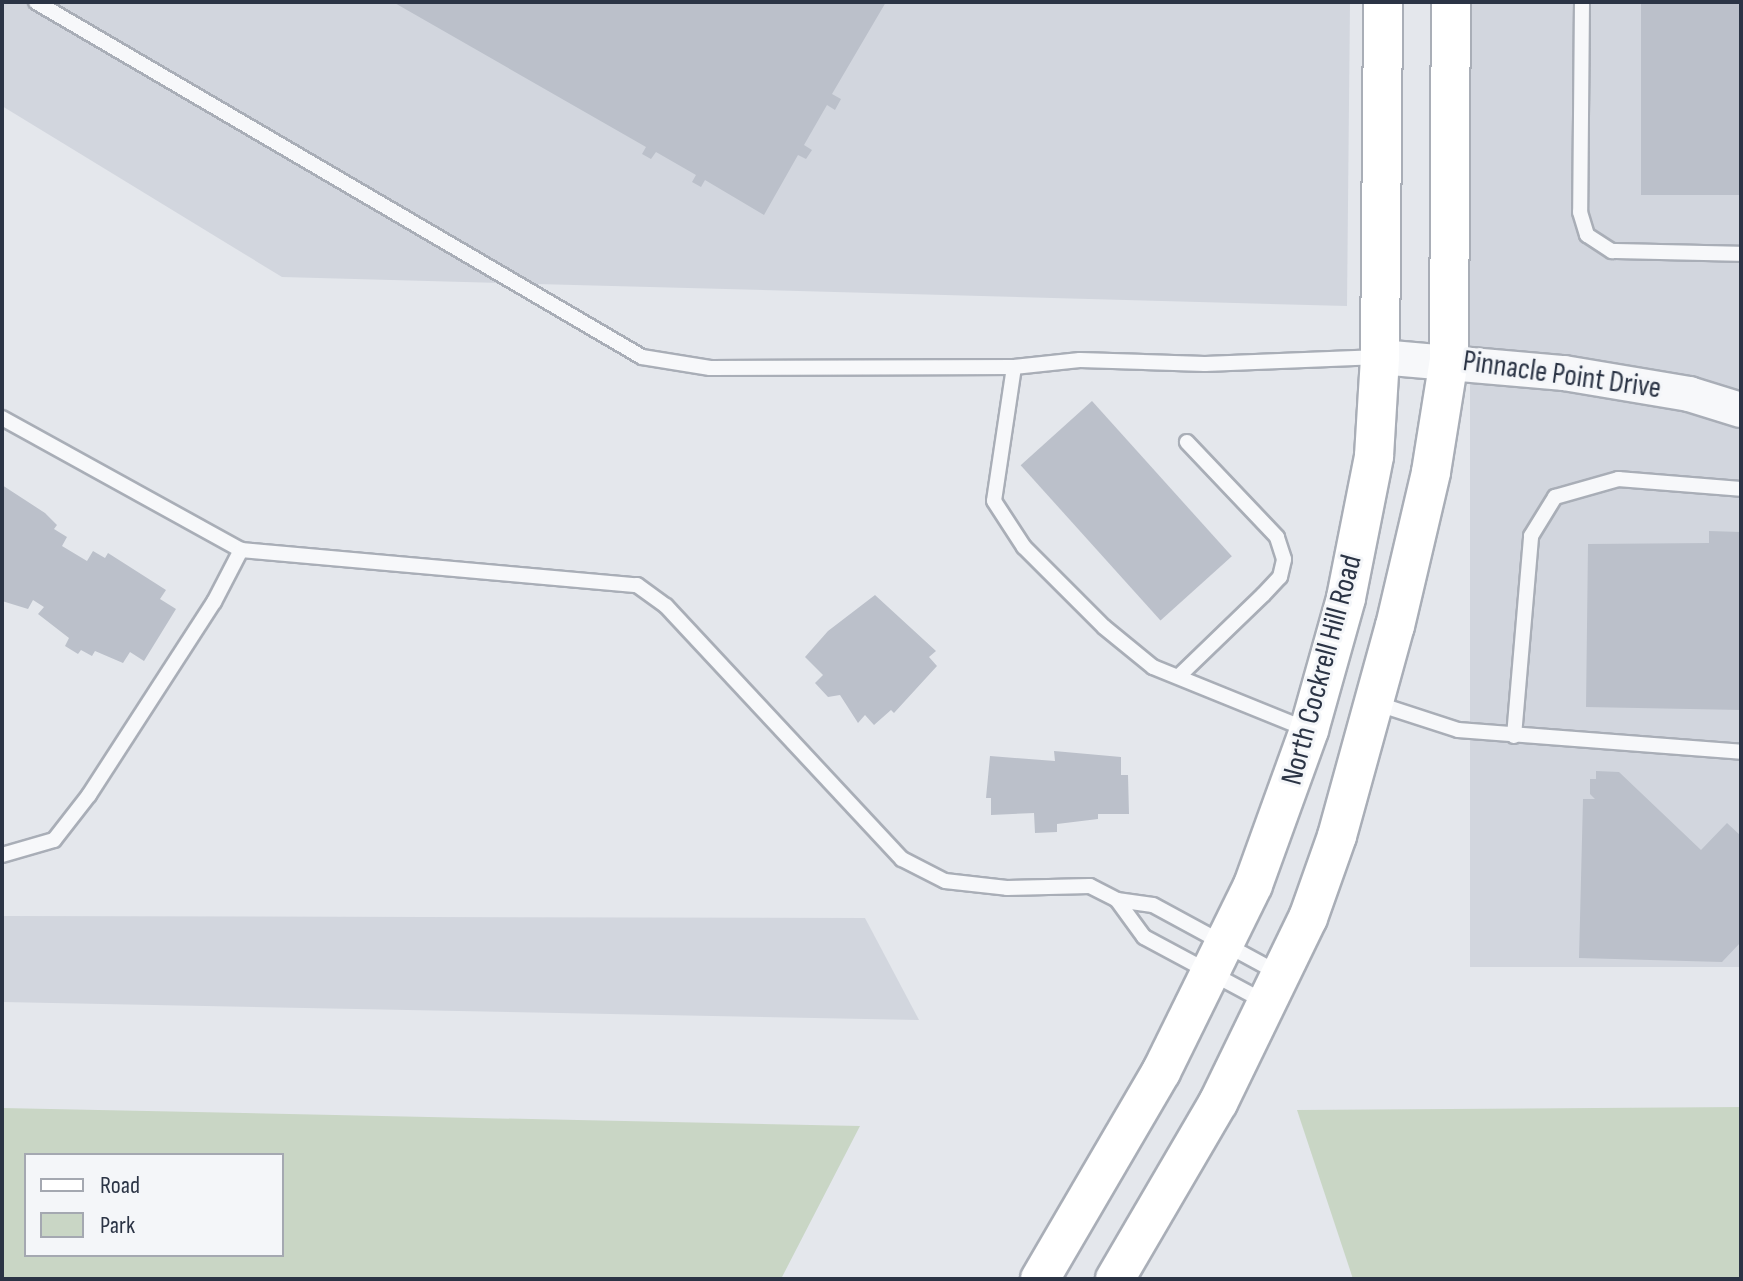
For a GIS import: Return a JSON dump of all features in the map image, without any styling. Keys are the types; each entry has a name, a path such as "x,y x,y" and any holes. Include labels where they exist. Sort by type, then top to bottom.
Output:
{"main road":[{"name":"North Cockrell Hill Road","path":"1040,1279 1161,1072 1218,959 1283,809 1346,598 1374,456 1380,357 1383,2"},
{"name":"North Cockrell Hill Road","path":"1115,1279 1218,1103 1275,990 1337,836 1375,703 1431,472 1449,359 1451,2"}],"street":[{"name":"Pinnacle Point Drive","path":"1380,357 1449,359 1689,394 1741,410"}],"lane":[{"path":"36,2 642,357 710,368 1014,367 1080,360 1205,364 1380,357"},
{"path":"1582,2 1580,212 1587,235 1612,251 1741,254"},
{"path":"1014,367 994,501 1024,547 1104,627 1153,667 1309,730"},
{"path":"2,418 241,550 637,585 666,606 902,859 945,881 1007,888 1090,886 1117,900 1153,905 1218,959 1275,990"},
{"path":"1179,676 1280,577 1284,559 1277,537 1187,442"},
{"path":"1514,736 1531,536 1555,497 1618,479 1741,489"},
{"path":"2,855 54,840 63,829 214,602 241,550"},
{"path":"1375,703 1458,730 1741,752"},
{"path":"1117,900 1144,937 1218,959 1275,990"}],"shaded area":[{"path":"2,2 1350,2 1347,306 282,277 2,106"},
{"path":"1470,2 1741,2 1741,967 1470,967"},
{"path":"2,916 865,918 919,1020 2,1002"}],"green space":[{"path":"1741,1107 1741,1279 1353,1279 1297,1110"},
{"path":"2,1108 860,1126 781,1279 2,1279"}],"building":[{"path":"393,2 886,2 832,94 841,99 835,110 827,105 804,145 812,150 806,159 798,155 764,215 705,180 701,187 692,182 696,175 656,152 651,159 642,154 646,147"},
{"path":"1641,2 1741,2 1741,195 1641,195"},
{"path":"1092,401 1232,556 1161,621 1021,465"},
{"path":"2,485 45,513 57,525 54,529 67,537 62,546 87,561 93,551 105,558 108,553 166,590 160,599 176,609 144,661 130,652 123,663 95,651 92,656 81,650 78,654 65,646 69,638 38,614 44,607 33,600 28,609 2,601"},
{"path":"1709,531 1741,532 1741,710 1586,707 1588,544 1709,543"},
{"path":"875,595 936,651 929,657 937,666 894,713 891,710 874,725 865,715 858,723 840,695 828,697 815,683 823,675 805,657 828,631"},
{"path":"1054,751 1121,757 1121,775 1128,775 1129,814 1098,814 1098,819 1057,824 1057,832 1035,833 1034,813 991,815 991,798 986,798 990,756 1055,761"},
{"path":"1596,771 1619,772 1701,850 1727,823 1741,836 1741,942 1722,962 1579,958 1583,799 1595,799 1590,794 1590,779 1596,779"}]}
